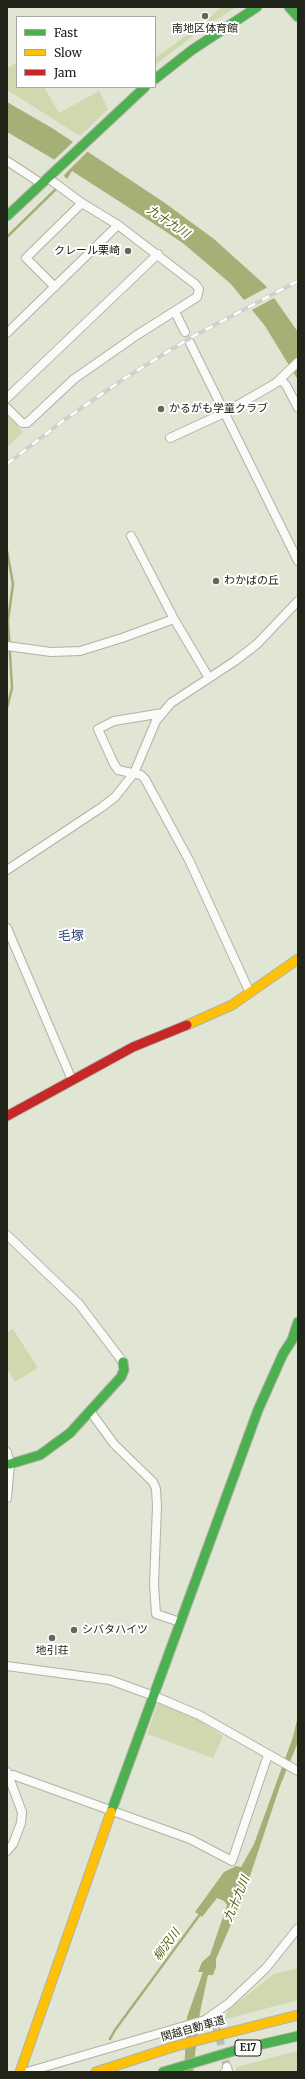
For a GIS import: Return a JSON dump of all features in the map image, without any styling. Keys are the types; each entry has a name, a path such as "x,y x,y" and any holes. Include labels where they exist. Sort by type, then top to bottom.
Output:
{"main road":[{"path":"156,78 192,50 257,7"},
{"path":"289,7 298,17"},
{"path":"7,216 144,88"},
{"path":"7,1116 133,1048 206,1018 250,994 298,959"},
{"path":"20,2072 79,1899 258,1410 284,1354 295,1341 298,1322"},
{"path":"10,1464 40,1455 70,1433 121,1376 124,1370 123,1362"},
{"name":"関越自動車道","path":"96,2072 176,2046 298,2014"},
{"name":"E17","path":"163,2072 237,2050 298,2036"}],"street":[{"path":"7,161 48,178 82,204 118,225 158,254 199,289 198,297 130,340 74,379 27,423 22,423 7,408"},
{"path":"55,287 26,258 82,204"},
{"path":"7,333 118,225"},
{"path":"7,398 158,254"},
{"path":"175,312 184,332"},
{"path":"190,343 298,561"},
{"path":"170,438 224,413 282,378 298,362"},
{"path":"282,378 298,408"},
{"path":"131,536 174,619 209,678"},
{"path":"7,870 115,797 134,773 156,721 172,703 257,644 298,601"},
{"path":"7,646 51,652 80,651 122,638 174,619"},
{"path":"163,713 114,721 98,729 118,770 141,775 145,779 180,843 250,994"},
{"path":"7,928 72,1080"},
{"path":"7,1235 79,1304 123,1362"},
{"path":"90,1411 114,1444 153,1482 156,1489 157,1506 154,1584 156,1614 180,1622"},
{"path":"7,1452 10,1464 7,1498"},
{"path":"7,1666 110,1680 154,1696 199,1715 296,1771"},
{"path":"7,1774 190,1840 232,1861 270,1756"},
{"path":"7,1774 22,1812 21,1823 13,1844 7,1851"},
{"path":"27,2072 204,2020 229,2003 266,1968 298,1928"}],"shaded area":[{"path":"221,7 236,7 201,30 156,64 156,57 205,22"},
{"path":"16,64 16,88 45,88 59,113 99,91 108,109 80,136 7,90 7,68"},
{"path":"7,415 23,432 7,447"},
{"path":"13,1329 38,1368 15,1382 7,1369 7,1332"},
{"path":"158,1703 184,1711 223,1736 213,1758 147,1734"},
{"path":"298,1968 298,2000 223,2020 228,2010 274,1974"},
{"path":"298,2051 298,2072 236,2072 236,2067"}],"water":[{"name":"九十九川","path":"7,102 52,128 165,203 214,239 265,285 298,332 298,380 265,326 231,284 184,244 162,229 72,171 67,179 64,176 67,167 7,132"},
{"name":"九十九川","path":"298,1716 298,1742 280,1786 244,1894 216,1959 216,1967 213,1975 208,1975 200,2012 193,2072 184,2072 187,2017 203,1972 198,1972 202,1962 210,1955 227,1905 224,1901 217,1898 202,1917 195,1912 224,1872 236,1866 241,1867 254,1844 293,1737"}],"pier":[{"path":"75,140 89,150 62,177 65,168 53,161"},
{"path":"268,287 276,297 250,311 242,301"}],"waterway":[{"path":"7,237 55,190"},
{"path":"7,551 13,584 8,620 12,688 7,708"},
{"name":"柳沢川","path":"110,2039 115,2030 201,1913"}],"tunnel":[{"path":"213,2014 227,2067"}],"railway":[{"path":"7,464 64,420 125,378 190,338 298,281"}],"traffic: fast":[{"path":"156,78 192,50 257,7"},
{"path":"289,7 298,17"},
{"path":"7,216 144,88"},
{"path":"111,1812 258,1410 283,1354 292,1340 298,1322"},
{"path":"10,1464 40,1455 70,1433 121,1377 124,1370 123,1362"},
{"path":"163,2072 237,2050 298,2036"}],"traffic: slow":[{"path":"187,1025 232,1005 298,959"},
{"path":"20,2072 111,1812"},
{"path":"96,2072 176,2046 298,2015"}],"traffic: jam":[{"path":"7,1116 133,1047 187,1025"}],"place":[{"name":"南地区体育館","path":"205,16"},
{"name":"クレール栗崎","path":"128,251"},
{"name":"かるがも学童クラブ","path":"161,409"},
{"name":"わかばの丘","path":"216,581"},
{"name":"シバタハイツ","path":"74,1630"},
{"name":"地引荘","path":"52,1638"}],"district":[{"name":"毛塚","path":"71,936"}]}
